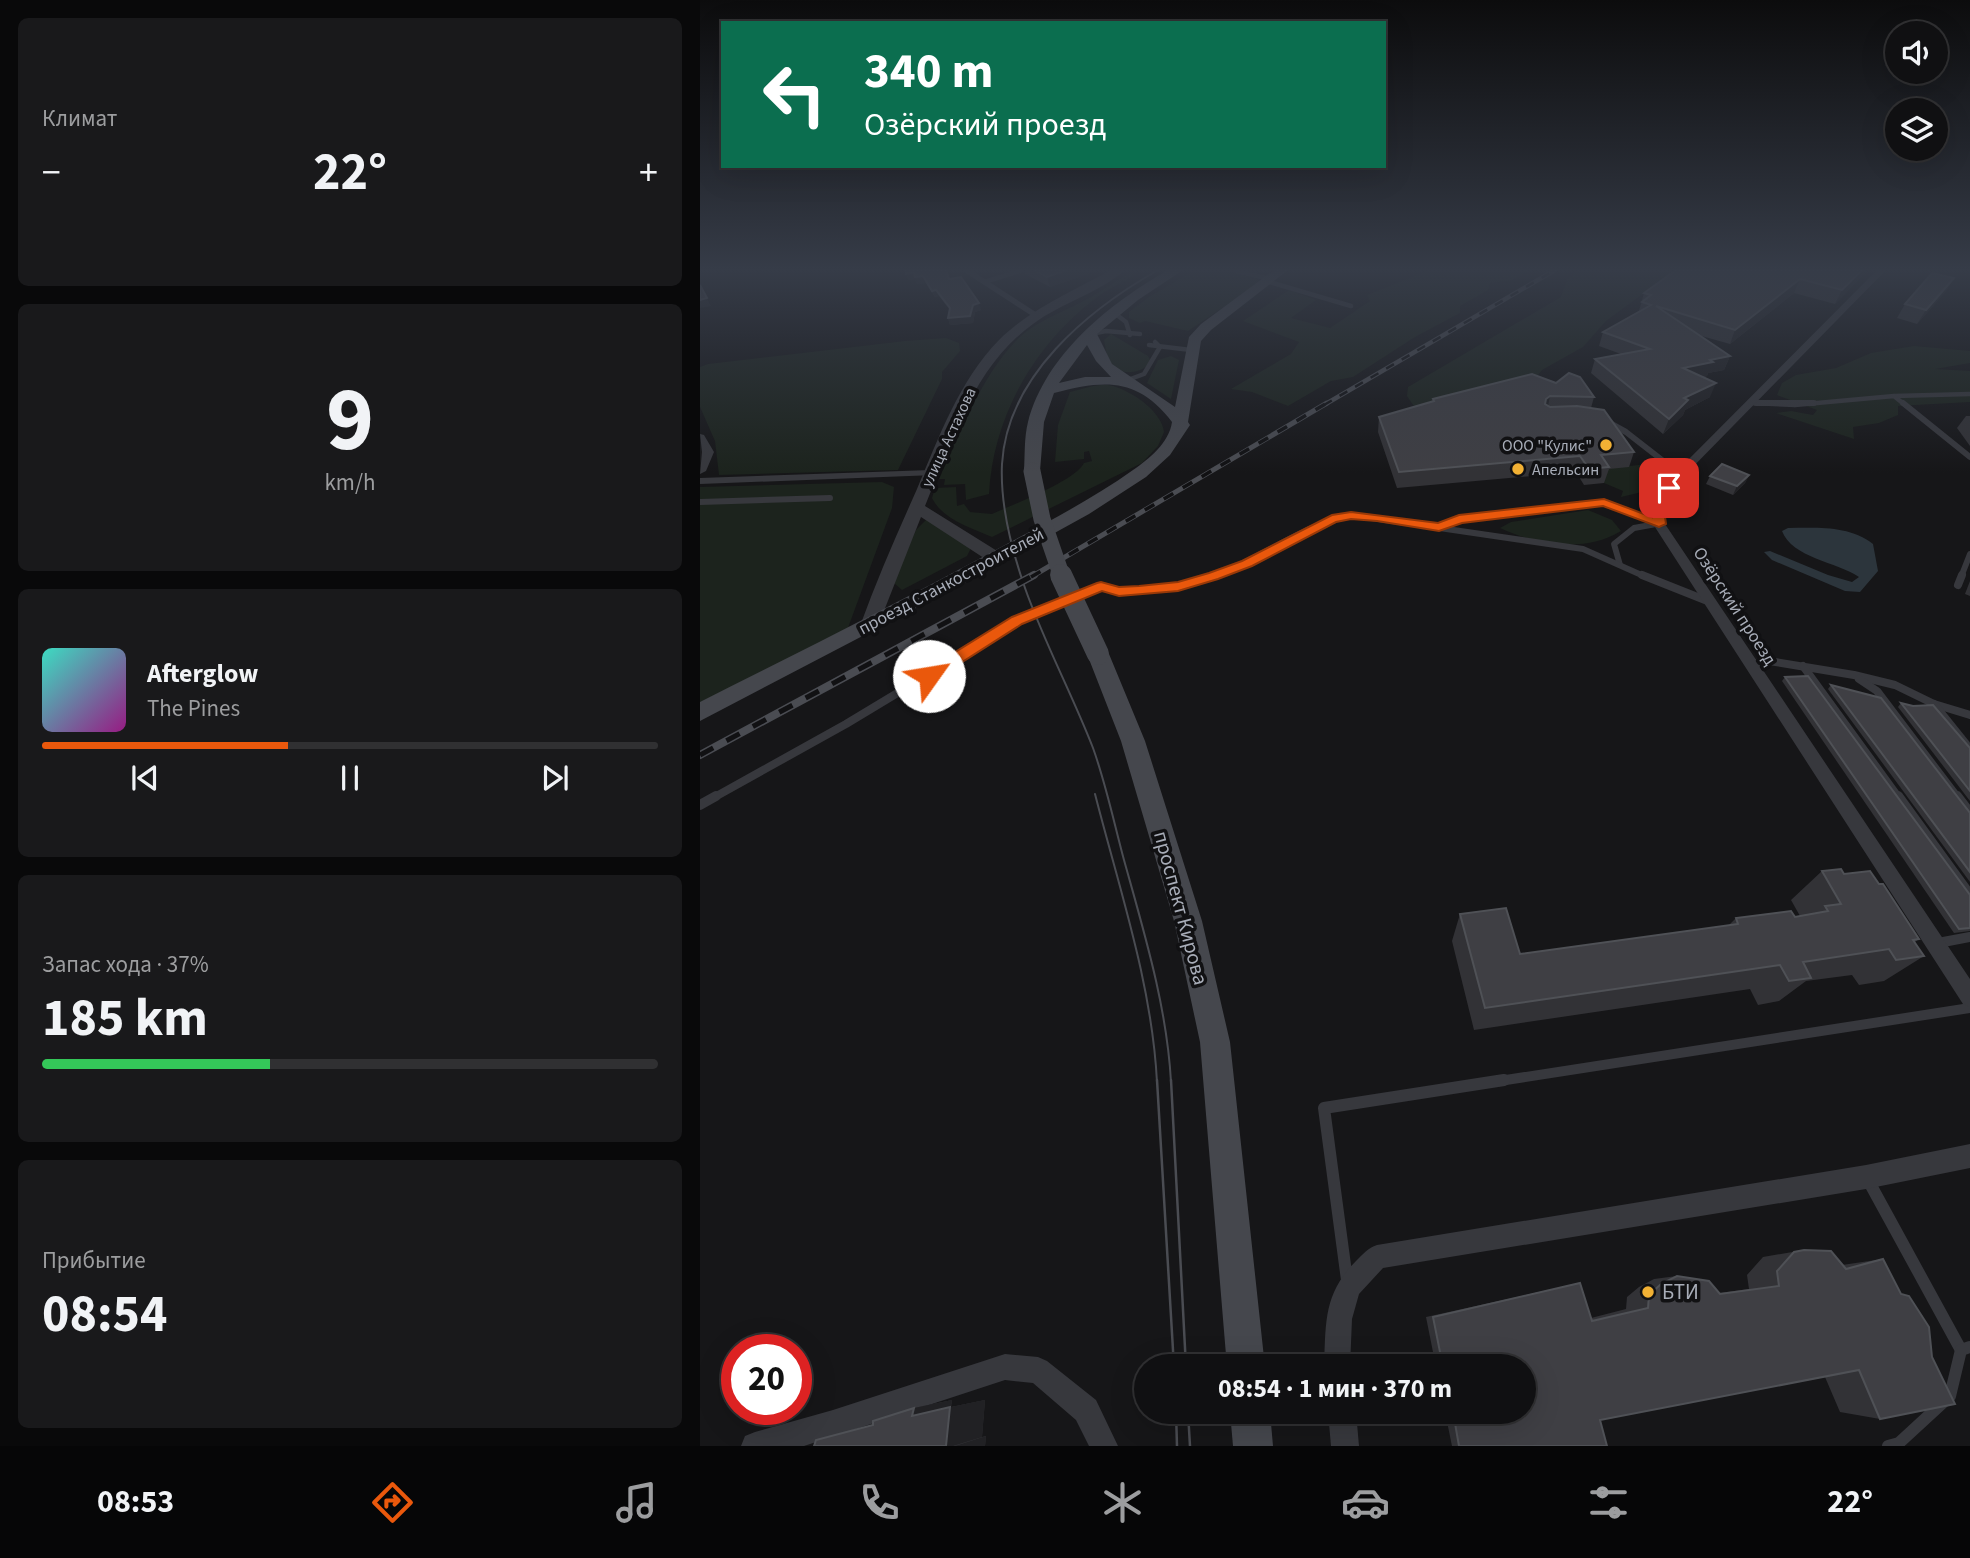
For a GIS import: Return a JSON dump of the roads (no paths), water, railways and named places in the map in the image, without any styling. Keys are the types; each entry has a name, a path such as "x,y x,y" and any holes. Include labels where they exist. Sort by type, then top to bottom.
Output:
{"main road":[{"path":"1048,390 1069,358 1087,337"},
{"path":"1091,337 1098,357 1125,381 1154,396 1182,425"},
{"path":"1182,425 1191,350 1196,337"},
{"path":"1048,390 1085,381 1125,381"},
{"name":"проспект Кирова","path":"1048,390 1036,421 1032,471 1035,495 1061,576 1098,654 1133,741 1184,908 1215,1042 1245,1354"},
{"name":"проезд Станкостроителей","path":"700,712 869,626 1083,510 1140,473 1164,452 1182,425"},
{"path":"1251,1424 1253,1446"}],"street":[{"name":"улица Астахова","path":"869,626 916,507 964,397 982,369 1011,337"},
{"path":"1659,524 1657,502 1680,474 1815,337"},
{"path":"700,437 708,452 700,471"},
{"path":"700,481 931,473"},
{"path":"916,507 996,558"},
{"name":"Озёрский проезд","path":"1659,524 1970,997"},
{"path":"1338,1354 1339,1319 1348,1287 1377,1257 1866,1177 1970,1156"},
{"path":"755,1446 832,1429 1005,1367 1038,1370 1086,1410 1104,1446"},
{"path":"1343,1424 1345,1446"}],"lane":[{"path":"1149,345 1191,350"},
{"path":"1125,381 1144,374 1158,345"},
{"path":"1750,403 1795,405 1894,396 1970,394"},
{"path":"1894,396 1970,457"},
{"path":"1600,418 1640,440 1660,461 1680,474"},
{"path":"700,503 830,498"},
{"path":"1439,527 1459,519 1604,503 1659,524"},
{"path":"700,805 846,724 1017,621 1101,587 1119,592 1131,591 1178,586 1213,576 1247,564 1332,519 1351,515 1583,549 1710,602"},
{"path":"1620,565 1614,544 1634,528 1659,524"},
{"path":"1958,584 1970,554"},
{"path":"1749,664 1769,661 1854,675 1895,685 1934,704 1970,715"},
{"path":"1803,666 1970,895"},
{"path":"1854,675 1877,691 1970,813"},
{"path":"1934,704 1970,748"},
{"path":"1935,944 1970,937"},
{"path":"1348,1287 1324,1108 1970,1009"},
{"path":"1866,1177 1965,1349 1950,1396 1899,1443 1888,1446"}],"tram line":[{"path":"1068,337 1035,374 1019,402 1007,432 1002,464 1003,495 1011,542 1020,573 1093,748 1106,790 1153,970 1165,1026 1171,1082"},
{"path":"1095,794 1142,973 1157,1082"},
{"path":"1157,1080 1173,1354"},
{"path":"1171,1080 1185,1354"},
{"path":"1176,1424 1177,1446"},
{"path":"1189,1424 1190,1446"}],"railway":[{"path":"1324,405 1440,337"},
{"path":"1031,577 1327,403"},
{"path":"700,755 1034,575"}],"place":[{"name":"ООО \"Кулис\"","path":"1606,445"},
{"name":"Апельсин","path":"1518,469"},
{"name":"БТИ","path":"1648,1292"}]}
